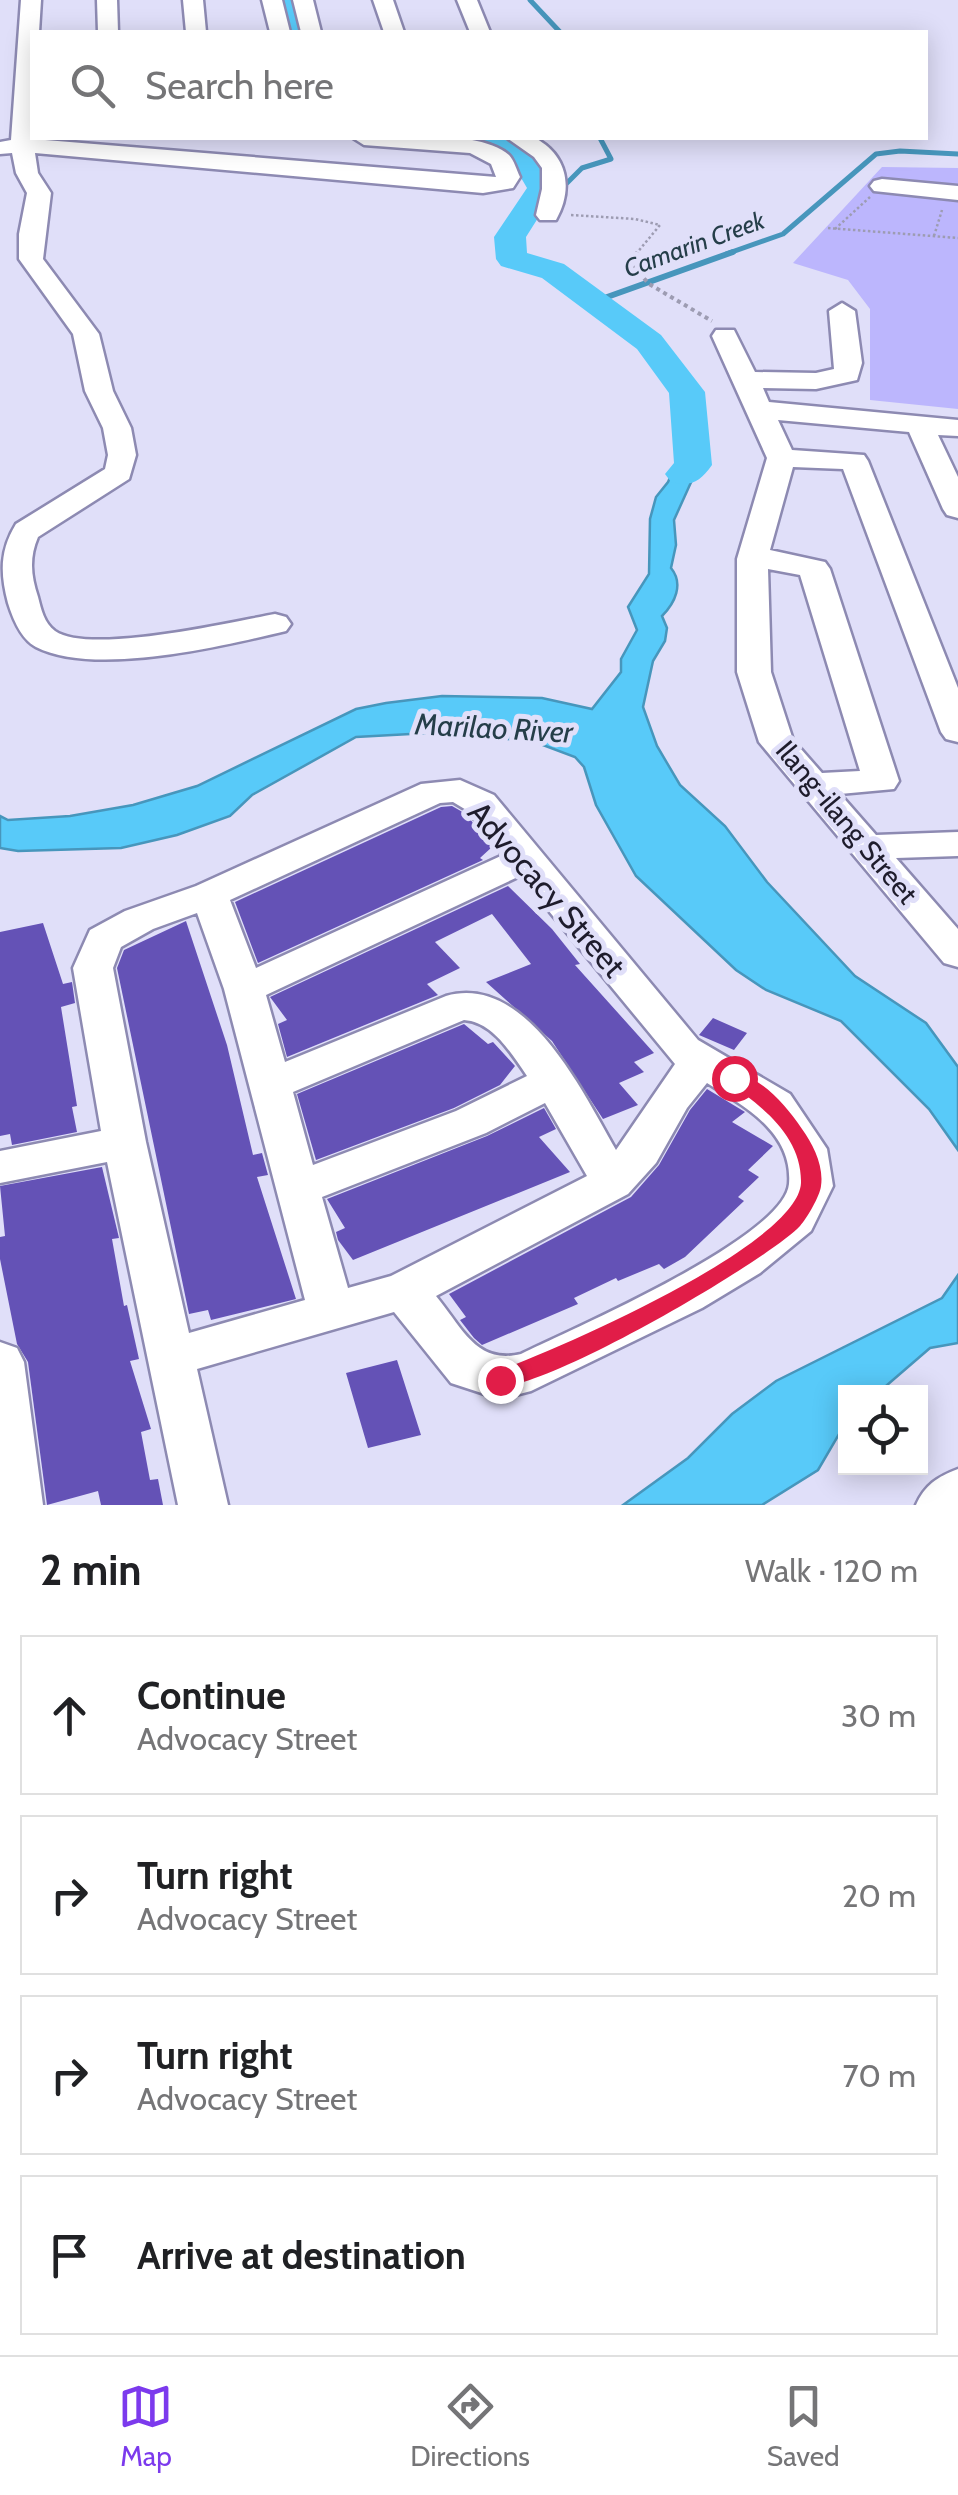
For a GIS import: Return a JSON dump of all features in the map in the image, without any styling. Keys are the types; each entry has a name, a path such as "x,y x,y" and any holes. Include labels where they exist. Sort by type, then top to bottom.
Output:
{"street":[{"path":"31,0 31,30"},
{"path":"107,0 108,30"},
{"path":"193,0 196,30"},
{"path":"272,0 280,30"},
{"path":"303,0 310,30"},
{"path":"383,0 393,30"},
{"path":"467,0 479,30"},
{"path":"11,147 29,110 30,71"},
{"path":"0,112 29,110"},
{"path":"11,147 284,158 482,186 505,183 508,177 502,160 476,147 389,140"},
{"path":"523,140 556,168 557,186 548,215"},
{"path":"11,147 39,193 31,258 86,334 99,391 116,428 122,455 119,472 27,530 18,542 18,587 32,628 50,643 78,649 129,647 275,624"},
{"path":"882,186 953,192"},
{"path":"747,380 816,381 847,374 842,311"},
{"path":"724,336 781,458 854,461 958,732"},
{"path":"760,410 958,428"},
{"path":"918,423 958,509"},
{"name":"Ilang-ilang Street","path":"781,458 752,559 754,672 776,742 866,847 941,914 958,954"},
{"path":"752,559 785,560 814,569 881,781 810,786"},
{"name":"Advocacy Street","path":"203,1505 124,1142 92,968 104,939 139,920 209,895 434,792 460,791 481,803 683,1050 775,1105 805,1149 811,1186 795,1219 744,1260 669,1304 530,1371 500,1380 468,1370 404,1291"},
{"path":"866,847 958,844"},
{"path":"244,989 525,859"},
{"path":"209,895 244,989 332,1314"},
{"path":"268,1086 460,1006 484,1008 502,1017 551,1082 612,1182"},
{"path":"171,1357 404,1291 612,1182 642,1152 671,1098 700,1063"},
{"path":"300,1188 454,1129 551,1082"},
{"path":"0,1166 124,1142"},
{"path":"0,1362 18,1505"},
{"path":"940,1505 958,1492"}],"path":[{"path":"934,236 953,192"},
{"path":"548,215 617,218 660,225 632,259 632,266 666,297 704,314 724,336"},
{"path":"828,228 958,238"}],"shaded area":[{"path":"882,167 958,168 958,409 870,400 870,309 848,280 793,263"}],"water":[{"name":"Marilao River","path":"678,415 700,415 706,463 697,469 674,520 676,545 671,568 677,580 676,593 662,616 667,628 665,641 653,661 643,707 657,746 680,785 725,826 767,882 855,976 926,1023 958,1067 958,1150 929,1109 841,1021 766,990 736,970 636,876 596,805 584,767 575,757 535,742 447,732 356,737 252,795 230,816 177,835 121,848 0,848 0,816 8,820 70,816 133,805 197,786 356,709 442,696 542,698 592,709 621,672 621,659 637,630 628,607 649,574 650,519 656,497 668,482 681,453"},
{"path":"958,1275 958,1343 930,1348 887,1385 838,1385 838,1436 818,1470 762,1505 623,1505 688,1458 732,1414 776,1381 942,1298"}],"building":[{"path":"452,806 466,814 492,847 480,858 483,860 258,963 235,902 441,807"},
{"path":"508,886 552,929 580,964 575,965 654,1053 634,1062 644,1072 619,1083 638,1105 603,1119 552,1041 486,982 531,964 492,914 435,942 460,968 427,984 438,995 287,1057 278,1024 287,1020 270,997"},
{"path":"186,921 227,1045 253,1155 262,1153 268,1175 257,1177 296,1299 211,1320 208,1310 189,1314 117,968 124,950"},
{"path":"43,923 63,984 72,982 75,1003 61,1007 77,1106 72,1107 77,1132 12,1145 10,1134 0,1136 0,932"},
{"path":"713,1018 747,1033 734,1050 699,1035"},
{"path":"464,1024 488,1044 493,1042 515,1066 500,1085 454,1108 316,1160 297,1094"},
{"path":"707,1089 745,1112 732,1122 773,1146 748,1170 759,1177 738,1197 744,1201 685,1257 664,1269 659,1264 618,1281 616,1278 574,1298 578,1304 482,1345 474,1338 460,1320 466,1317 449,1294 631,1197 659,1165 690,1110"},
{"path":"544,1108 556,1129 539,1137 570,1172 353,1260 338,1240 336,1232 345,1228 327,1199 487,1136"},
{"path":"102,1167 119,1238 112,1239 124,1306 127,1305 139,1359 130,1361 151,1429 141,1432 150,1480 158,1479 163,1505 101,1505 98,1491 47,1505 28,1362 17,1344 0,1259 0,1237 5,1236 0,1186"},
{"path":"397,1360 421,1435 368,1448 346,1373"}],"waterway":[{"path":"289,0 296,30"},
{"path":"530,0 558,30"},
{"path":"486,140 517,156 542,188 510,237 512,259 553,271 649,342 687,392 693,465 684,474"},
{"path":"562,188 582,168 611,159 601,140"},
{"name":"Camarin Creek","path":"726,254 783,234 876,154 958,154"},
{"name":"Camarin Creek","path":"596,301 733,252"}],"route":[{"path":"500,1380 530,1371 686,1295 744,1260 795,1219 811,1186 805,1149 775,1105 734,1078"}]}
